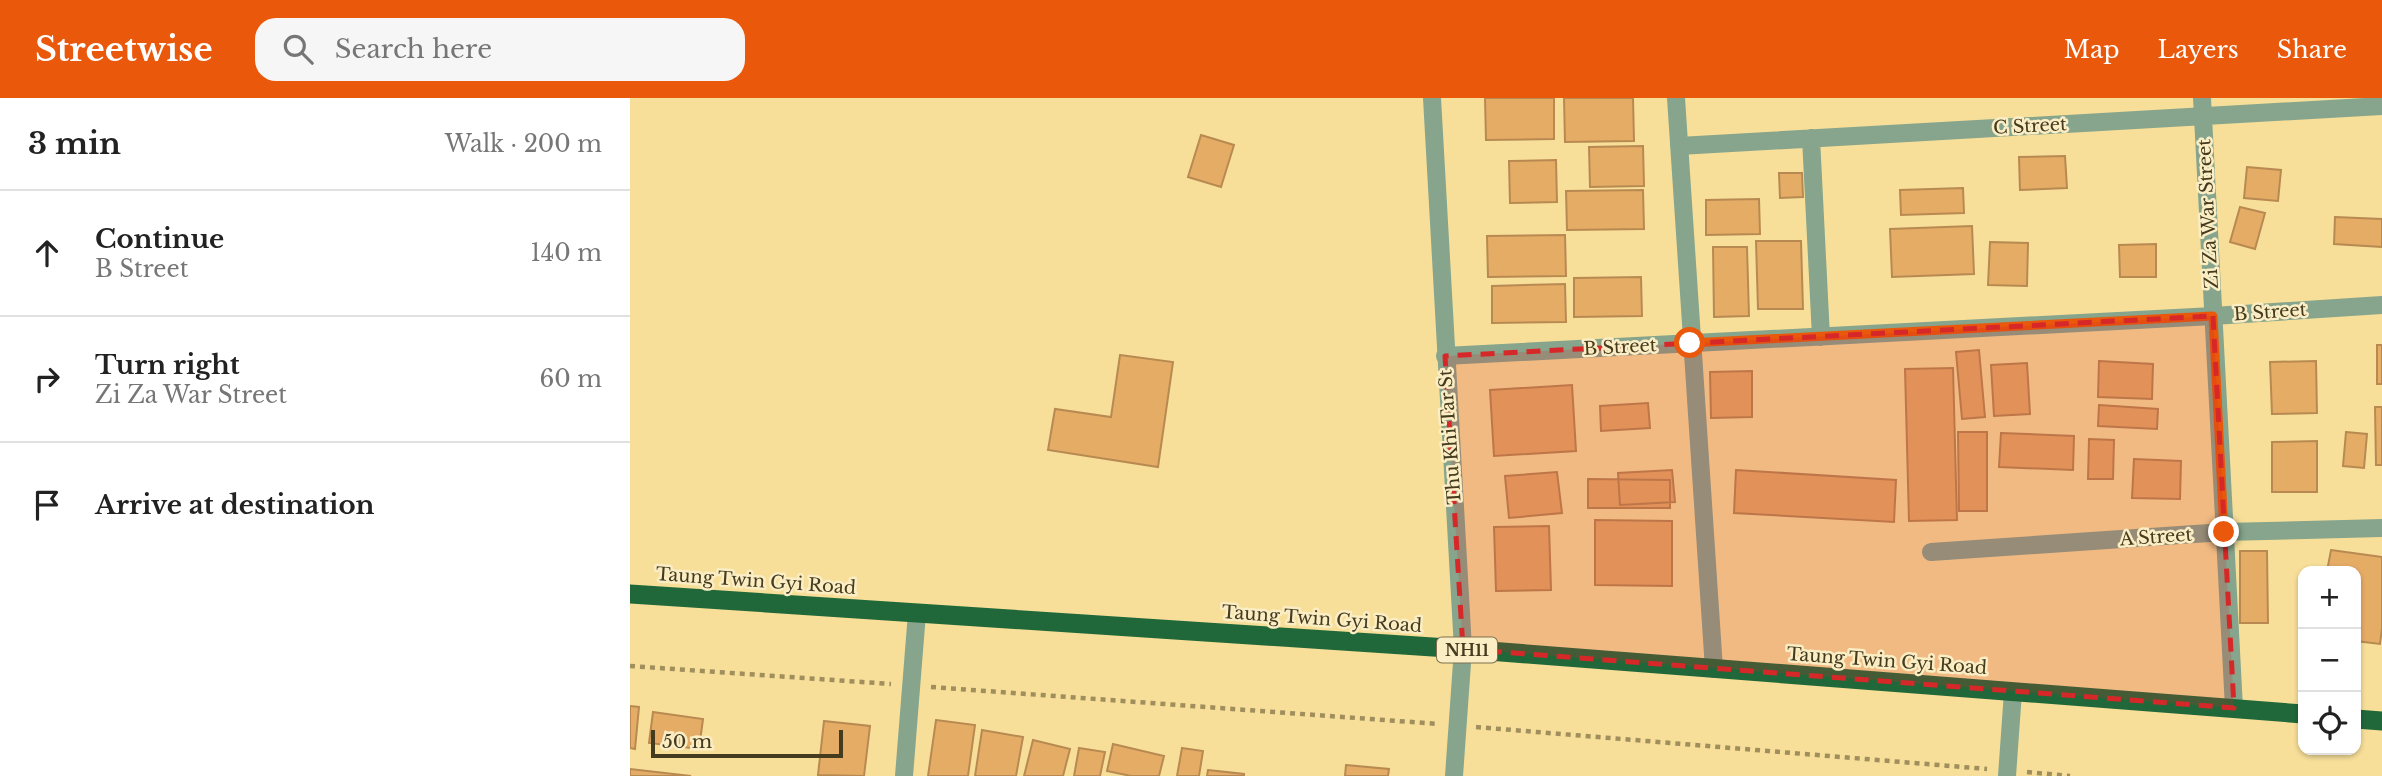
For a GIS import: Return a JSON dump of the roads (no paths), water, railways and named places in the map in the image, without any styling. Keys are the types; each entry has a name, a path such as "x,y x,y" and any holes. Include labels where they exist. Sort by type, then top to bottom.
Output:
{"highway":[{"name":"Taung Twin Gyi Road","path":"630,594 1464,649 2298,714"},
{"path":"2361,719 2382,721"}],"street":[{"name":"Thu Khi Tar St","path":"1432,98 1464,649 1454,776"},
{"path":"1676,98 1690,343 1714,669"},
{"name":"Zi Za War Street","path":"2202,98 2234,708"},
{"name":"C Street","path":"1679,146 2382,106"},
{"path":"1811,138 1821,337"},
{"name":"B Street","path":"1445,356 2382,305"},
{"name":"A Street","path":"1931,552 2224,532 2382,528"},
{"path":"904,776 917,613"},
{"path":"2007,773 2014,692"}]}
